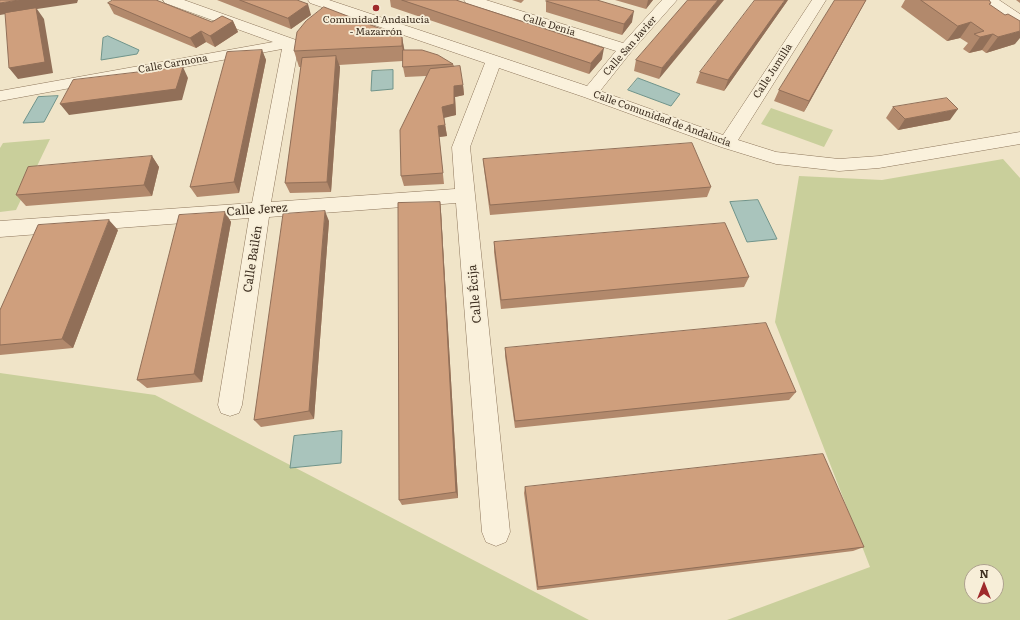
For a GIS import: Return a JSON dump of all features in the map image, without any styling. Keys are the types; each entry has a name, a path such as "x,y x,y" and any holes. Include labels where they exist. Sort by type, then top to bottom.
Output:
{"street":[{"path":"170,0 297,39"},
{"name":"Calle Comunidad de Andalucía","path":"315,0 330,12 590,93 727,143 776,158 839,164 879,162 1020,138"},
{"name":"Calle Denia","path":"472,0 626,49"},
{"name":"Calle San Javier","path":"590,93 626,49 670,0"},
{"name":"Calle Jumilla","path":"727,143 819,0"},
{"path":"988,0 1020,20"},
{"name":"Calle Carmona","path":"0,96 297,39"},
{"name":"Calle Bailén","path":"230,405 260,210 297,39"},
{"name":"Calle Écija","path":"493,62 460,147 466,195 496,532"},
{"name":"Calle Jerez","path":"0,228 466,195"}],"green space":[{"path":"771,108 833,130 824,147 761,124"},
{"path":"50,139 16,210 0,212 0,148 3,143"},
{"path":"1003,159 1020,178 1020,620 727,620 870,567 775,322 799,176 882,180"},
{"path":"0,373 155,395 589,620 0,620"}],"water":[{"path":"108,36 139,50 137,54 101,60 103,38"},
{"path":"393,70 393,89 371,91 372,71"},
{"path":"638,78 680,94 671,106 628,90"},
{"path":"58,96 44,122 23,123 38,97"},
{"path":"758,200 777,239 747,242 730,202"},
{"path":"342,431 341,463 290,468 294,436"}],"building":[{"path":"0,0 19,0 0,3"},
{"path":"113,0 156,0 212,22 222,16 233,21 210,36 201,31 190,38 108,3"},
{"path":"240,0 297,0 308,4 288,18"},
{"path":"402,0 456,0 604,48 591,63"},
{"path":"597,0 634,11 624,24 546,1"},
{"path":"688,0 718,0 662,68 636,60"},
{"path":"755,0 785,0 728,80 700,72"},
{"path":"835,0 866,0 809,101 779,90"},
{"path":"921,0 989,0 991,3 989,4 1005,15 1008,14 1020,21 1020,31 998,37 993,34 980,37 974,34 984,31 971,22 958,26"},
{"path":"324,7 402,37 402,46 294,51 297,32 306,21"},
{"path":"36,8 45,62 9,68 5,13"},
{"path":"262,50 234,182 190,187 227,52"},
{"path":"403,50 422,50 438,55 453,64 403,67"},
{"path":"336,56 327,182 285,183 302,58"},
{"path":"460,66 463,85 454,86 454,104 442,107 445,125 438,126 443,173 401,176 400,130 430,69"},
{"path":"183,67 176,89 60,104 73,80"},
{"path":"947,98 958,109 905,119 893,107"},
{"path":"692,143 711,187 490,205 483,159"},
{"path":"152,156 144,185 16,195 28,167"},
{"path":"440,202 456,492 399,500 398,203"},
{"path":"325,211 309,411 254,420 283,214"},
{"path":"225,212 194,374 137,380 179,215"},
{"path":"109,220 62,339 0,345 0,310 38,225"},
{"path":"725,223 749,277 501,300 494,242"},
{"path":"766,323 796,392 515,421 505,348"},
{"path":"823,454 864,547 538,587 525,487"}],"place":[{"name":"Comunidad Andalucía - Mazarrón","path":"376,8"}]}
